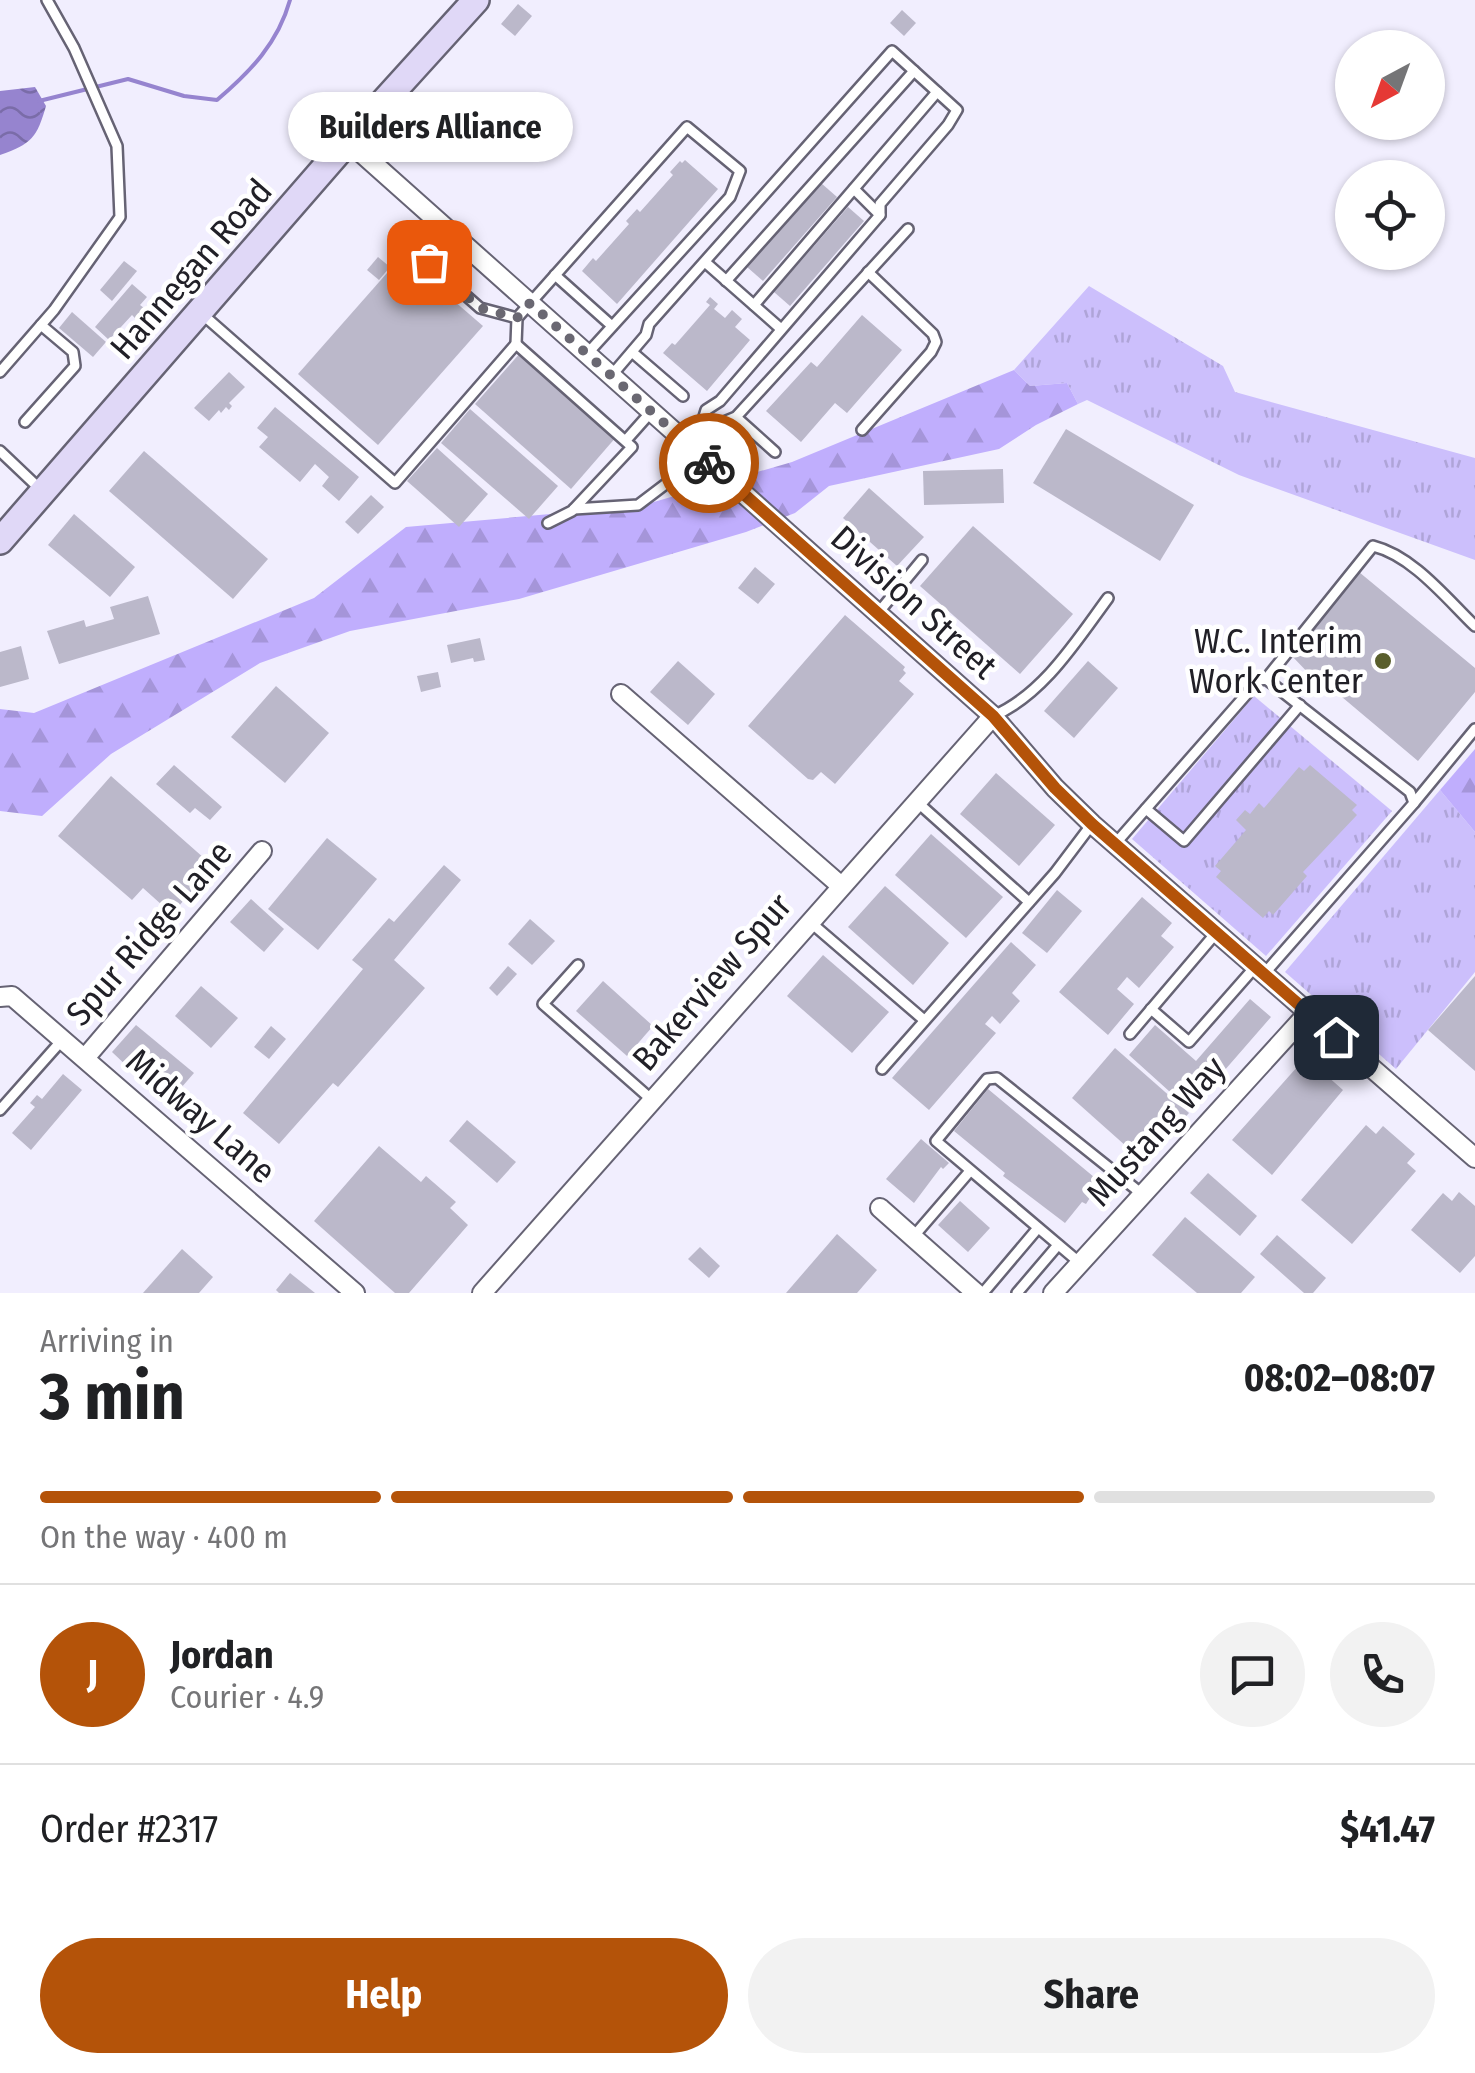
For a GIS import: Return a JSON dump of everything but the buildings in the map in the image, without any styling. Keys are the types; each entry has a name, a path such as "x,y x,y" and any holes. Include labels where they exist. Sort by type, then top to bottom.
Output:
{"main road":[{"name":"Hannegan Road","path":"0,541 476,0"}],"street":[{"name":"Division Street","path":"348,141 993,716 1092,824 1475,1158"},
{"path":"621,694 840,885"},
{"name":"Bakerview Spur","path":"482,1293 993,716"},
{"name":"Spur Ridge Lane","path":"85,1058 262,851"},
{"name":"Midway Lane","path":"0,997 12,996 355,1293"},
{"name":"Mustang Way","path":"1053,1293 1308,1014"},
{"path":"880,1208 980,1293"}],"lane":[{"path":"0,372 41,325 120,217 117,146 74,48 47,0"},
{"path":"611,376 646,336 649,324 892,52 956,110 948,125 880,204 880,215 720,401 706,410 702,423"},
{"path":"726,280 914,71"},
{"path":"754,306 936,92"},
{"path":"200,312 395,484 516,344 517,318 688,127 740,171 730,197 587,354"},
{"path":"854,189 880,215"},
{"path":"444,226 429,246 429,262 480,308 517,318"},
{"path":"680,437 702,423 719,424 736,417 908,229"},
{"path":"704,262 781,329"},
{"path":"862,430 932,352 936,342 933,334 868,272"},
{"path":"555,275 612,326"},
{"path":"24,422 75,366 72,352 41,325"},
{"path":"516,344 632,446 574,509 548,522"},
{"path":"632,352 683,396"},
{"path":"626,439 651,412"},
{"path":"736,417 775,452"},
{"path":"0,451 43,492"},
{"path":"574,509 638,505 670,480"},
{"path":"1115,844 1258,680 1266,678 1373,546 1389,550 1475,626"},
{"path":"878,613 922,560"},
{"path":"993,716 1007,710 1044,678 1108,598"},
{"path":"1266,678 1410,792 1414,802"},
{"path":"1146,809 1184,841 1300,705"},
{"path":"1151,1009 1189,1042 1414,802 1475,728"},
{"path":"916,801 1028,902"},
{"path":"882,1069 1092,824"},
{"path":"809,921 924,1020"},
{"path":"1130,1034 1216,933"},
{"path":"578,965 543,1004 652,1100"},
{"path":"0,1110 63,1039"},
{"path":"1080,1263 936,1141 991,1077 1142,1194"},
{"path":"913,1236 970,1171"},
{"path":"980,1293 1038,1228"},
{"path":"1018,1293 1058,1244"}],"green space":[{"path":"1089,286 1223,366 1235,392 1475,458 1475,560 1239,475 1087,400 1078,404 1067,383 1030,386 1014,370"},
{"path":"1014,370 1030,386 1067,383 1078,404 999,449 829,486 795,513 746,532 519,599 350,631 260,663 111,754 42,816 0,811 0,709 34,713 314,598 406,527 640,506 792,462"},
{"path":"1254,696 1392,811 1266,956 1132,839"},
{"path":"1475,749 1475,832 1440,790"},
{"path":"1440,790 1475,832 1475,972 1396,1069 1285,972"}],"water":[{"path":"35,87 46,106 40,125 26,143 0,155 0,91"}],"waterway":[{"path":"39,101 128,79 184,96 217,100 262,55 290,0"}],"way so far":[{"path":"429,262 480,308 517,318 530,303 709,463"}],"place":[{"name":"Builders Alliance","path":"429,262"},
{"name":"W.C. Interim Work Center","path":"1383,661"}],"route":[{"path":"709,463 993,716 1092,824 1336,1037"}]}
